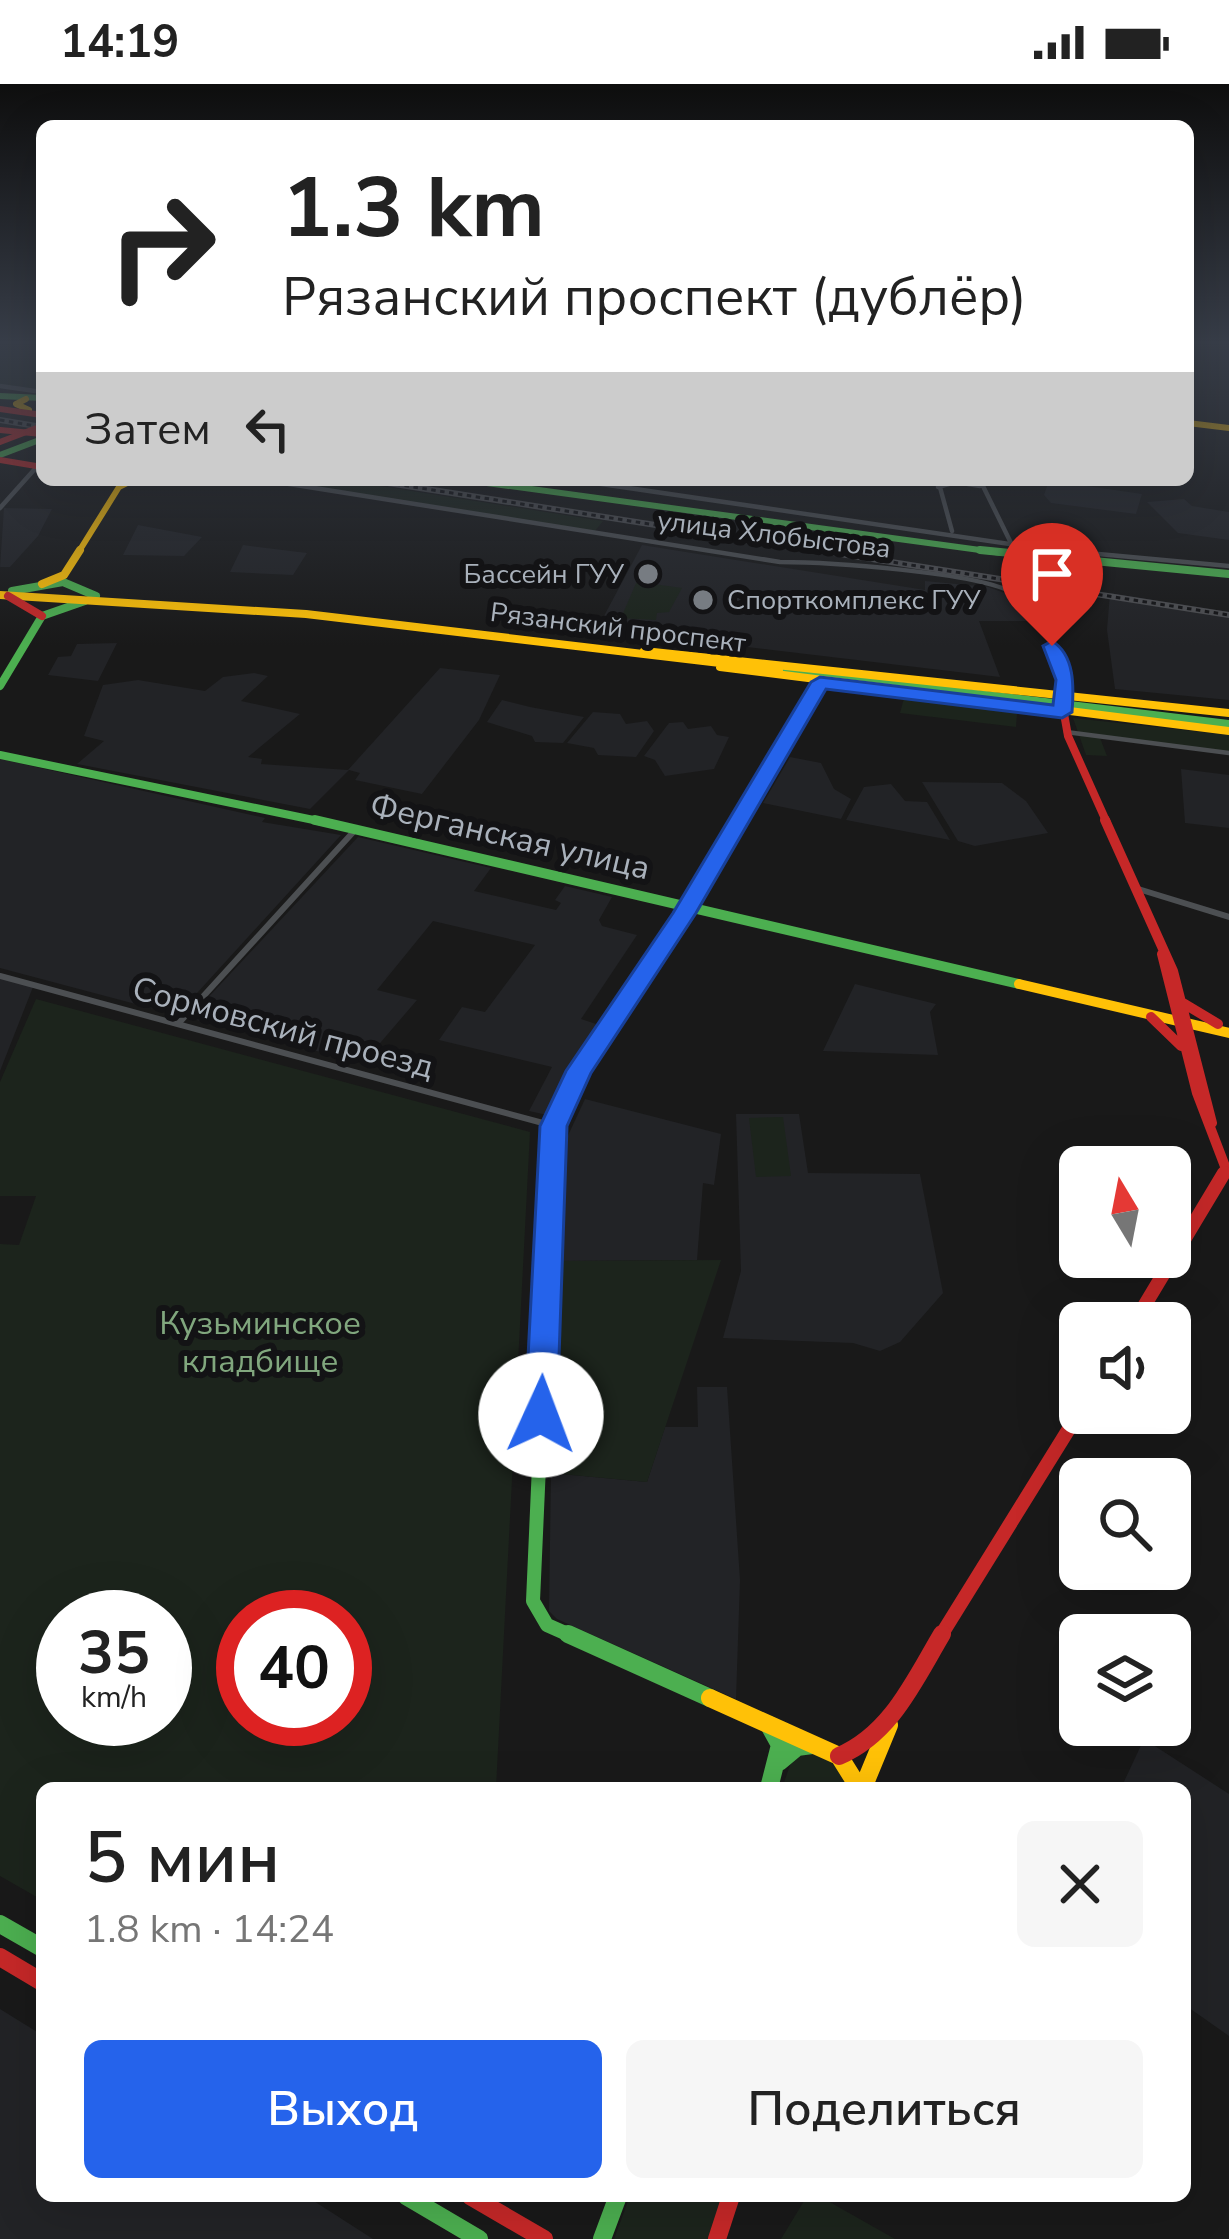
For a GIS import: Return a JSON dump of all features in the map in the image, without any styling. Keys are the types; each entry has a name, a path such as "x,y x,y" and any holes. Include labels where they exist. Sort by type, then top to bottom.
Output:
{"main road":[{"path":"0,458 36,464"},
{"path":"76,594 120,486"},
{"path":"510,486 1070,561 1229,570"},
{"path":"533,486 1065,557 1229,570"},
{"path":"0,686 18,599 40,584 76,594"},
{"path":"18,599 76,594"},
{"name":"Рязанский проспект","path":"76,594 264,610 1064,702"},
{"name":"Рязанский проспект","path":"18,599 76,594 254,604 1229,722"},
{"path":"684,660 820,682 1064,702 1066,732 1161,950 1181,1000 1181,1019"},
{"path":"820,682 689,906 594,1046 554,1126 537,1615 547,1625 839,1756 857,1782"},
{"name":"Ферганская улица","path":"0,755 356,829 1229,1030"},
{"path":"1147,1302 1226,1169 1167,985 1161,950"},
{"path":"1146,1011 1161,1006 1167,985"},
{"path":"1181,1000 1201,1017 1229,1030"},
{"path":"1146,1011 1190,1053"},
{"path":"1190,1053 1204,1035 1229,1030"},
{"path":"864,1782 895,1711 1066,1434"},
{"path":"839,1756 867,1744 895,1711"},
{"path":"766,1722 779,1739 779,1762 772,1782"},
{"path":"779,1762 797,1747 816,1745"},
{"path":"0,1924 36,1945"},
{"path":"0,1957 36,1978"},
{"path":"416,2202 479,2239"},
{"path":"480,2202 544,2239"},
{"path":"602,2239 616,2202"},
{"path":"717,2239 729,2202"}],"street":[{"path":"0,508 36,469"},
{"name":"улица Хлобыстова","path":"301,486 780,562 840,562 1001,587 1021,596 1036,612 1062,669 1064,702"},
{"path":"615,486 1229,570"},
{"path":"939,486 952,530"},
{"path":"972,486 985,491"},
{"path":"983,486 1003,534 1014,544"},
{"path":"773,509 952,530 964,537"},
{"path":"986,540 1003,534"},
{"path":"1066,732 1229,753"},
{"path":"178,1024 356,829"},
{"path":"1132,882 1162,892"},
{"path":"1132,882 1229,917"},
{"path":"1144,910 1150,895 1162,892"},
{"name":"Сормовский проезд","path":"0,976 554,1126"}],"shaded area":[{"path":"1047,486 1142,494 1136,514 1051,503 1044,495"},
{"path":"1184,499 1192,506 1229,512 1229,540 1178,533 1147,502"},
{"path":"4,508 52,509 38,536 10,567 0,567"},
{"path":"138,525 202,537 184,556 123,555"},
{"path":"243,545 307,553 293,575 230,572"},
{"path":"642,545 925,590 925,581 988,587 1013,596 1033,621 979,621 1000,677 597,629"},
{"path":"1110,593 1229,612 1229,700 1115,689 1107,630"},
{"path":"117,643 98,681 48,675 58,657 71,656 77,644"},
{"path":"440,668 500,675 479,720 422,794 355,780 360,773 349,770 310,809 77,764 104,741 84,736 103,685 138,680 205,691 223,677 254,673 268,676 241,701 300,714 248,757 262,759 261,764 348,770"},
{"path":"502,700 584,717 563,743 535,742 532,736 487,722"},
{"path":"593,712 620,714 626,724 647,721 654,731 636,757 598,755 594,748 567,743"},
{"path":"683,722 688,729 711,726 717,735 729,737 714,769 665,776 655,760 644,756 669,723"},
{"path":"790,757 821,763 834,789 851,799 841,819 763,803"},
{"path":"0,759 265,818 262,822 341,835 177,1015 0,968"},
{"path":"1181,769 1229,775 1229,828 1185,823"},
{"path":"922,782 1002,783 1026,801 1048,833 975,846 958,841"},
{"path":"891,784 905,801 927,802 950,840 846,820 864,787"},
{"path":"358,837 491,868 474,891 556,910 561,903 555,900 565,886 612,897 599,920 602,926 637,935 581,1019 596,1024 547,1115 529,1111 552,1067 439,1040 462,1007 485,1012 535,945 433,921 377,990 417,1000 363,1063 189,1018"},
{"path":"0,978 33,987 0,1071"},
{"path":"855,984 936,1004 930,1012 938,1055 823,1051"},
{"path":"585,1099 721,1134 714,1185 703,1183 697,1260 558,1261 564,1144"},
{"path":"736,1114 799,1114 808,1173 920,1174 943,1293 900,1342 880,1351 853,1343 723,1338 741,1271"},
{"path":"697,1387 727,1387 740,1580 736,1699 557,1619 549,1611 551,1473 647,1482 665,1427 698,1427"},
{"path":"1141,1746 1155,1746 1229,1794 1229,2036 1191,2009 1191,1782 1124,1782"},
{"path":"0,2009 36,2031 36,2202 315,2202 373,2239 0,2239"}],"green space":[{"path":"310,486 380,486 603,521 595,531"},
{"path":"636,583 682,588 669,612 657,613 656,620 621,618"},
{"path":"904,698 1017,713 1016,727 900,713"},
{"path":"1073,718 1229,735 1229,752 1100,738 1107,756 1086,755"},
{"name":"Кузьминское кладбище","path":"36,999 530,1132 496,1782 36,1782 36,1897 0,1876 0,1244 19,1245 36,1196 0,1196 0,1082"},
{"path":"783,1117 791,1176 756,1177 749,1118"},
{"path":"721,1260 647,1482 551,1473 558,1261"},
{"path":"807,1749 848,1769 853,1782 784,1782 793,1757"},
{"path":"628,2202 721,2202 710,2239 614,2239"},
{"path":"803,2202 830,2202 895,2239 781,2239"}],"railway":[{"path":"407,486 1229,615"}],"traffic: fast":[{"path":"0,455 25,446"},
{"path":"509,486 1033,557 1229,574"},
{"path":"12,591 63,582 96,596"},
{"path":"0,686 42,616 85,601"},
{"path":"779,670 1229,724"},
{"path":"710,1698 547,1625 533,1601 554,1126 584,1063 685,913 820,683"},
{"path":"0,755 303,817 1019,984"},
{"path":"769,1725 780,1745 771,1782"},
{"path":"779,1762 797,1747 812,1745"},
{"path":"0,1924 36,1945"},
{"path":"416,2202 479,2239"},
{"path":"602,2239 616,2202"}],"traffic: slow":[{"path":"42,584 64,575 121,486"},
{"path":"0,595 306,614 779,670"},
{"path":"644,651 1229,713"},
{"path":"720,667 1229,731"},
{"path":"1019,984 1229,1033"},
{"path":"710,1698 839,1756 855,1782"},
{"path":"865,1782 889,1725"}],"traffic: jam":[{"path":"0,460 36,466"},
{"path":"8,596 42,616"},
{"path":"1063,708 1068,736 1173,971 1212,1123"},
{"path":"1147,1302 1226,1169 1197,1093 1162,954"},
{"path":"1183,1003 1218,1024"},
{"path":"1151,1017 1181,1046"},
{"path":"839,1756 867,1744 895,1711 1066,1434"},
{"path":"0,1957 36,1978"},
{"path":"480,2202 544,2239"},
{"path":"717,2239 729,2202"}],"place":[{"name":"Бассейн ГУУ","path":"648,574"},
{"name":"Спорткомплекс ГУУ","path":"703,600"}],"route":[{"path":"541,1415 554,1126 579,1071 685,913 820,682 1062,712 1065,680 1052,646"}]}
